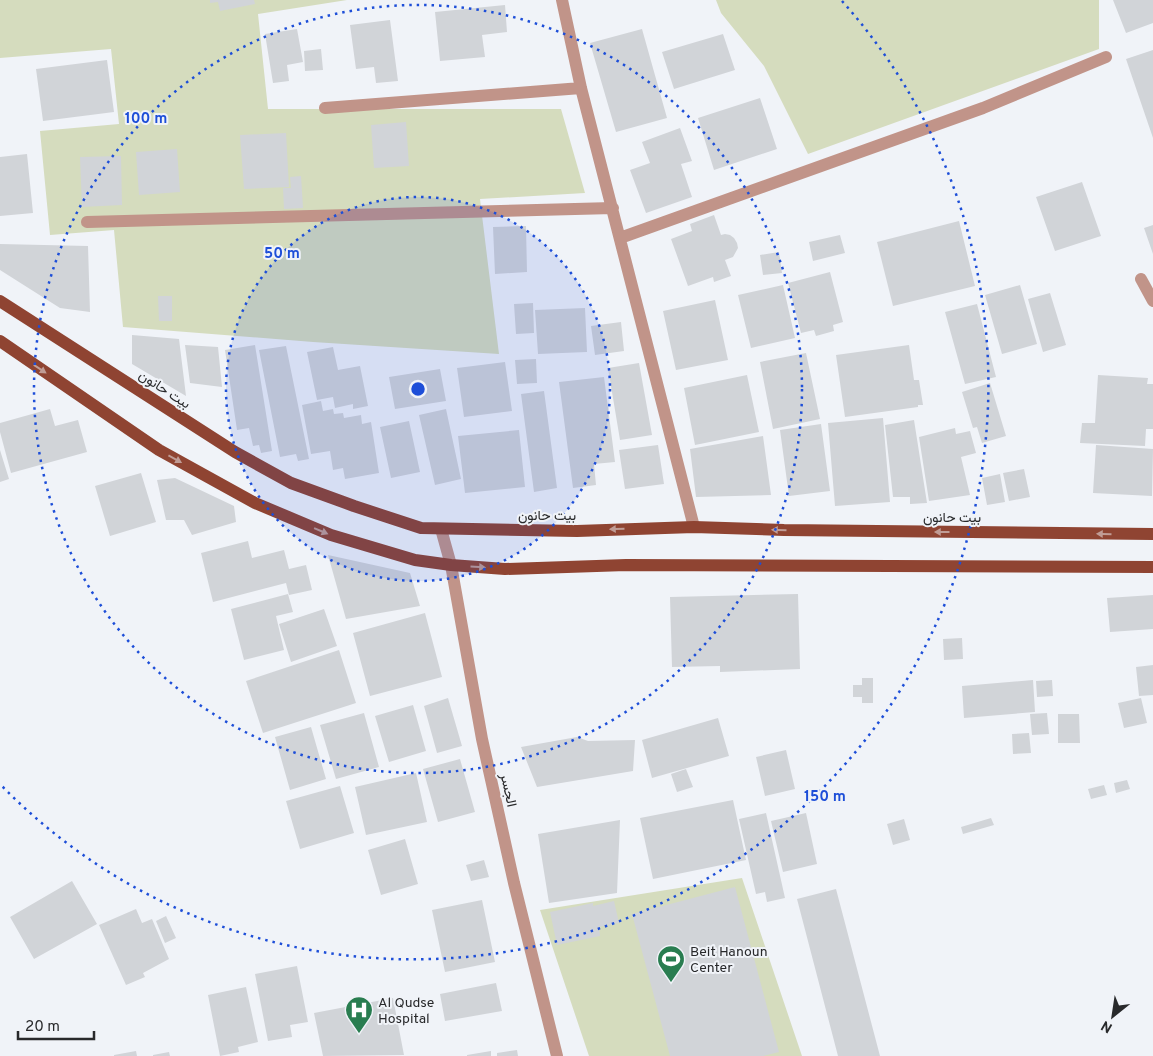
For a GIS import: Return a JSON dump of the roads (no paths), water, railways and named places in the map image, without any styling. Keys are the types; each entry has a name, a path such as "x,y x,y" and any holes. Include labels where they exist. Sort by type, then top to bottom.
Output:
{"main road":[{"name":"بيت حانون","path":"0,301 235,452 291,483 421,528 577,531 694,527 784,530 1153,534"},
{"path":"0,341 159,450 255,503 330,535 415,560 451,566 504,568 626,565 1153,567"}],"street":[{"path":"562,0 581,88 694,527"},
{"path":"620,238 983,108 1106,57"},
{"path":"325,108 581,88"},
{"path":"87,222 612,208"},
{"path":"1140,279 1153,301"},
{"name":"الجسر","path":"441,529 451,566 482,739 514,883 557,1056"}],"place":[{"name":"Beit Hanoun Center","path":"671,983"},
{"name":"Al Qudse Hospital","path":"359,1034"}]}
